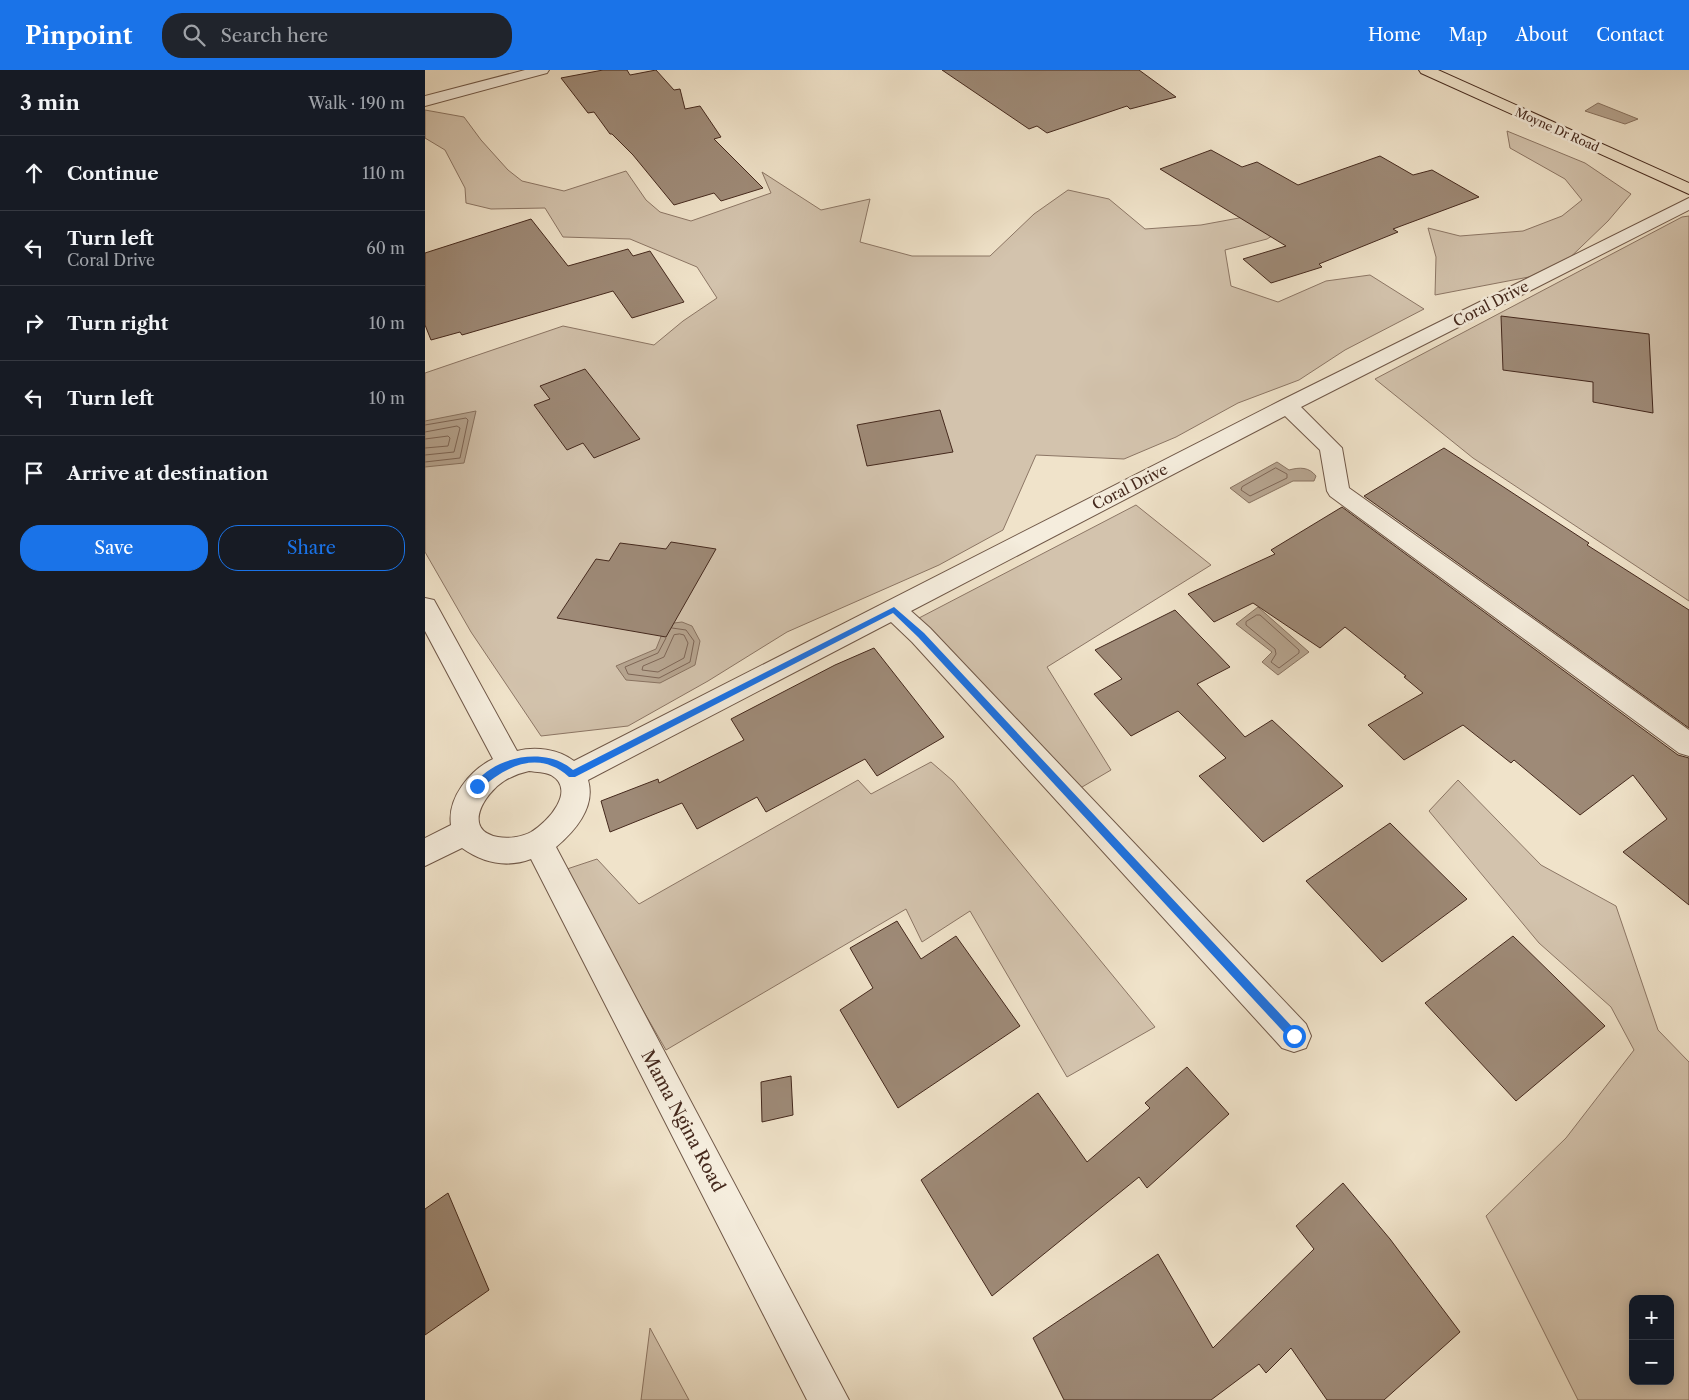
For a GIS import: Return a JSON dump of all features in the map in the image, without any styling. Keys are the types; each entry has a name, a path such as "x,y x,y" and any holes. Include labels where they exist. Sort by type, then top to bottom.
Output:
{"main road":[{"name":"Moyne Dr Road","path":"1426,70 1689,189"}],"street":[{"path":"425,101 542,70"},
{"name":"Coral Drive","path":"572,774 894,610 1287,406 1689,203"},
{"path":"1287,406 1331,448 1338,491 1689,744"},
{"path":"425,607 510,764"},
{"path":"894,610 921,635 1294,1036"},
{"path":"529,760 546,760 561,765 572,774 577,787 575,802 568,818 555,832 538,843 521,850 503,852 487,849 474,842 466,832 464,817 467,802 477,786 492,773 510,764 529,760"},
{"path":"425,853 466,832"},
{"name":"Mama Ngina Road","path":"538,843 829,1400"}],"shaded area":[{"path":"425,110 464,117 481,140 508,170 522,181 564,191 626,171 646,200 660,212 691,221 771,193 762,172 821,210 870,199 860,242 912,256 990,256 1034,214 1068,190 1109,199 1145,229 1201,225 1239,218 1286,200 1297,221 1267,239 1225,250 1231,286 1278,302 1326,281 1370,275 1424,309 1345,350 1299,380 1238,403 1176,437 1124,459 1036,455 1003,530 939,565 787,632 708,681 628,726 541,736 471,632 425,552 425,373 563,326 654,345 683,321 717,298 697,267 630,239 563,237 545,208 491,209 466,203 465,188 445,150 425,138"},
{"path":"1507,131 1585,163 1631,194 1608,221 1555,272 1435,295 1436,257 1428,228 1460,236 1523,231 1562,216 1582,200 1565,179 1510,148"},
{"path":"1689,216 1689,601 1473,458 1375,379 1682,217"},
{"path":"1136,505 1211,565 1047,667 1111,770 1077,790 919,618"},
{"path":"931,762 953,781 1155,1027 1067,1077 970,911 922,942 906,909 666,1050 582,905 567,869 597,859 639,904 858,780 871,794"},
{"path":"1458,780 1541,865 1616,906 1658,1030 1689,1062 1689,1400 1578,1400 1486,1216 1566,1138 1634,1050 1611,1007 1539,943 1429,811"},
{"path":"650,1328 689,1400 641,1400"}],"water":[{"path":"1598,103 1638,119 1625,124 1585,111"},
{"path":"476,411 464,463 425,467 425,421"},
{"path":"1277,462 1289,470 1307,469 1316,476 1314,481 1293,481 1249,503 1230,488"},
{"path":"1258,607 1309,652 1278,675 1262,662 1272,652 1236,624"},
{"path":"682,622 692,626 700,641 695,665 660,683 626,680 616,666 656,649 666,624"}],"building":[{"path":"603,70 627,70 630,75 656,70 674,90 680,89 685,109 700,106 721,137 714,139 763,188 721,201 714,193 674,205 633,155 610,134 594,112 588,113 561,78"},
{"path":"942,70 1139,70 1176,97 1130,109 1127,106 1047,133 1037,126 1029,129"},
{"path":"1211,150 1242,167 1257,162 1298,185 1380,156 1413,175 1432,170 1479,197 1393,229 1398,232 1319,264 1322,267 1271,283 1243,259 1286,246 1160,169"},
{"path":"531,219 568,266 628,249 633,256 650,251 684,302 632,318 613,291 462,335 460,332 431,340 425,325 425,253"},
{"path":"1501,316 1649,334 1653,413 1593,402 1593,382 1503,370"},
{"path":"585,369 640,439 594,458 583,443 567,450 534,405 550,399 540,386"},
{"path":"940,410 953,452 867,466 857,425"},
{"path":"1444,448 1589,543 1587,545 1689,610 1689,728 1364,496"},
{"path":"1342,507 1678,755 1689,758 1689,905 1623,852 1667,819 1633,775 1580,815 1514,760 1511,763 1463,725 1404,760 1368,725 1423,693 1404,677 1406,676 1345,627 1320,648 1253,603 1214,622 1188,594 1275,554 1271,550"},
{"path":"671,542 716,549 666,637 557,618 596,559 609,561 620,543 666,549"},
{"path":"1175,610 1230,667 1197,684 1245,737 1272,720 1343,786 1263,842 1199,776 1226,758 1178,711 1131,736 1094,694 1122,679 1095,650"},
{"path":"874,648 944,737 877,776 865,759 766,812 757,797 697,829 682,803 610,832 601,801 658,779 659,783 744,740 731,719 835,665"},
{"path":"1390,823 1467,899 1382,962 1306,881"},
{"path":"897,921 921,959 956,936 1020,1026 898,1108 840,1010 873,988 850,948"},
{"path":"1513,936 1605,1026 1516,1101 1425,1003"},
{"path":"1187,1067 1229,1114 1147,1188 1139,1177 992,1296 921,1180 1038,1093 1087,1162 1150,1108 1145,1103"},
{"path":"791,1076 793,1115 762,1122 761,1082"},
{"path":"1343,1183 1390,1239 1460,1332 1384,1400 1327,1400 1291,1348 1266,1373 1259,1364 1211,1400 1064,1400 1033,1338 1158,1254 1213,1348 1314,1249 1296,1226"},
{"path":"448,1193 489,1290 425,1335 425,1209"}],"route":[{"path":"477,786 492,773 510,764 529,760 546,760 561,765 572,774 894,610 921,635 1294,1036"}]}
